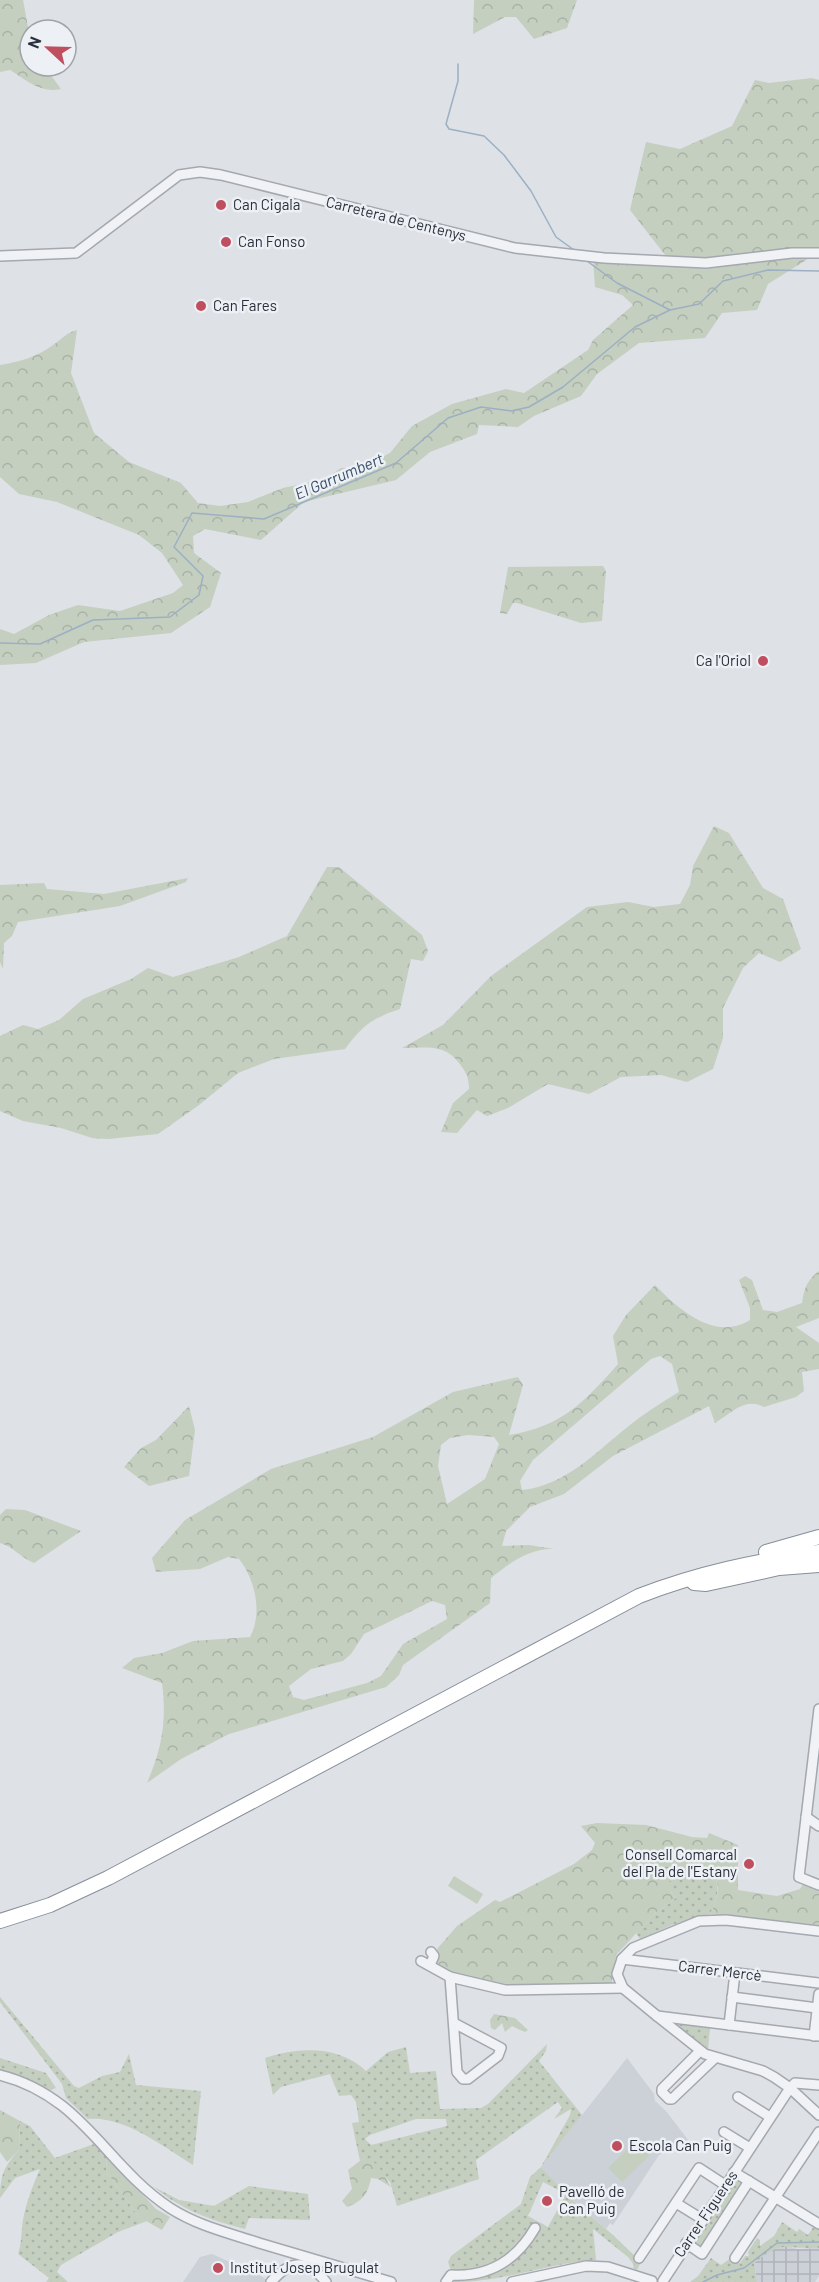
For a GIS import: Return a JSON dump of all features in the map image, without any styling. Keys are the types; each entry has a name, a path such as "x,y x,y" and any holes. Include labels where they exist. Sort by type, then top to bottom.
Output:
{"highway":[{"path":"694,1580 702,1571 819,1537"},
{"path":"0,1921 57,1902 108,1878 618,1607 737,1565 819,1552"},
{"path":"0,1928 50,1912 107,1886 621,1613 694,1580 819,1559"},
{"path":"694,1580 706,1584 779,1568 819,1565"}],"street":[{"name":"Carretera de Centenys","path":"0,256 76,253 179,175 200,172 221,175 515,248 604,258 706,263 792,253 819,254"},
{"path":"819,1709 817,1755 806,1817 799,1877 819,1885"},
{"path":"806,1817 819,1826"},
{"path":"819,1931 706,1920 688,1924 633,1948 622,1959 617,1974 623,1988 700,2051 715,2058 763,2071 790,2088 819,2115"},
{"path":"430,1952 434,1956 426,1963 450,1977 504,1990 623,1988"},
{"name":"Carrer Mercè","path":"622,1959 819,1983"},
{"path":"729,2025 735,1973"},
{"path":"450,1977 457,2072 463,2079 468,2079 498,2056 501,2048 454,2023"},
{"path":"657,2016 817,2036 819,1994"},
{"path":"732,1997 817,2008"},
{"path":"700,2051 662,2089 669,2099 672,2099 715,2058"},
{"path":"0,2075 27,2083 62,2103 151,2193 187,2217 227,2233 391,2282"},
{"path":"778,2080 819,2085"},
{"path":"790,2088 795,2083 805,2083"},
{"path":"800,2097 805,2083"},
{"name":"Carrer Figueres","path":"663,2281 790,2088"},
{"path":"738,2097 770,2117"},
{"path":"724,2132 750,2148"},
{"path":"735,2258 819,2132"},
{"path":"639,2258 699,2168 725,2185"},
{"path":"734,2172 819,2224"},
{"path":"686,2243 702,2254 749,2181"},
{"path":"676,2203 702,2219"},
{"path":"446,2282 451,2275 483,2272 502,2265 519,2251 535,2228"},
{"path":"271,2282 279,2273 295,2265 311,2267 326,2282"},
{"path":"512,2282 586,2266 608,2266 652,2282 657,2278 663,2281"}],"shaded area":[{"name":"Escola Can Puig","path":"627,2058 654,2094 655,2101 666,2111 688,2140 659,2155 613,2225 610,2223 606,2229 576,2204 541,2167"},
{"path":"785,2245 797,2249 819,2248 819,2276 815,2282 757,2282 754,2263 776,2246"},
{"name":"Institut Josep Brugulat","path":"212,2254 270,2282 183,2282 200,2257"}],"green space":[{"path":"0,0 23,0 26,18 18,18 18,75 10,70 0,72"},
{"path":"474,0 577,0 567,28 534,39 516,17 505,17 473,34"},
{"path":"22,78 53,78 61,89 47,90"},
{"path":"812,78 819,80 819,252 768,284 757,310 722,313 705,338 639,343 597,374 581,396 534,416 518,427 479,425 477,434 430,452 396,480 304,502 261,540 205,529 193,536 194,553 221,573 210,607 171,633 84,642 36,663 0,665 0,629 14,634 49,615 78,605 120,611 173,593 183,585 162,553 139,535 57,502 19,494 0,477 0,365 34,356 77,330 71,373 94,433 129,462 181,483 198,503 220,506 248,502 283,488 325,479 341,468 361,468 390,453 412,426 452,404 506,389 524,393 588,350 593,340 633,305 622,295 595,287 593,260 669,260 630,210 646,142 680,149 732,126 755,80 769,83"},
{"path":"603,566 606,571 602,621 581,623 517,603 513,603 507,614 500,613 508,567"},
{"path":"714,826 729,833 763,888 783,899 801,949 780,962 759,953 743,968 723,1008 723,1038 713,1069 687,1082 661,1075 621,1077 589,1094 548,1084 508,1108 487,1116 477,1110 457,1133 441,1132 453,1103 469,1089 467,1075 453,1057 441,1049 402,1048 443,1025 491,976 587,907 628,902 654,907 680,904 690,885 693,866"},
{"path":"327,867 339,867 422,935 428,951 423,961 411,959 400,1009 368,1024 345,1049 274,1059 238,1073 158,1134 108,1139 92,1138 61,1128 23,1121 0,1111 0,1036 23,1025 38,1029 59,1020 83,999 131,979 148,968 173,977 239,957 287,936"},
{"path":"188,878 186,882 120,906 18,922 12,936 4,943 3,969 0,962 0,885 44,883 47,889 104,894"},
{"path":"819,1271 819,1318 796,1327 819,1343 819,1369 802,1372 804,1391 796,1397 764,1407 757,1404 744,1405 715,1423 709,1406 613,1456 564,1494 530,1507 506,1531 502,1546 529,1545 554,1549 528,1554 491,1578 490,1603 403,1665 399,1675 386,1687 229,1734 181,1759 147,1783 162,1734 164,1710 162,1683 122,1668 134,1658 162,1653 193,1641 250,1637 256,1618 253,1586 239,1559 228,1557 200,1569 156,1572 152,1558 185,1520 271,1469 373,1437 453,1392 518,1377 523,1385 509,1435 544,1426 558,1419 571,1411 594,1390 618,1364 613,1336 626,1315 655,1285 675,1304 698,1320 724,1327 737,1326 750,1320 750,1308 739,1280 745,1276 752,1280 763,1310 777,1312 802,1303 807,1285","holes":["660,1356 672,1364 679,1392 638,1419 565,1476 522,1490 520,1481 533,1460 651,1359","468,1435 494,1437 499,1444 485,1479 447,1504 438,1466 441,1445 450,1438","432,1601 445,1605 447,1619 403,1644 381,1676 367,1683 304,1700 293,1697 289,1686 311,1669 343,1661 351,1654 364,1634"]},
{"path":"189,1406 195,1430 189,1476 149,1486 124,1467 141,1448 156,1440"},
{"path":"6,1509 25,1510 81,1531 34,1563 0,1543 0,1515"},
{"path":"597,1823 646,1825 692,1837 707,1838 709,1833 738,1845 738,1890 777,1896 800,1889 803,1884 819,1890 819,1925 710,1914 715,1904 717,1883 712,1873 696,1874 669,1881 669,1889 676,1898 655,1913 617,1954 612,1985 547,1986 492,1983 449,1973 438,1963 437,1949 457,1926 495,1900 500,1902 574,1864 592,1850 595,1843 581,1826"},
{"path":"698,1873 711,1873 716,1883 716,1899 710,1914 672,1925 640,1939 636,1933 655,1913 676,1898 669,1889 669,1881"},
{"path":"454,1876 483,1894 477,1904 448,1886"},
{"path":"0,1997 74,2086 79,2088 102,2076 120,2072 129,2054 136,2085 201,2091 193,2165 129,2127 102,2119 88,2119 66,2098 62,2084 0,2002"},
{"path":"494,2014 515,2018 528,2030 525,2032 512,2026 505,2032 502,2023 495,2030 491,2028 490,2020"},
{"path":"676,2024 710,2028 708,2050 707,2050"},
{"path":"547,2044 546,2051 539,2061 582,2115 541,2167 570,2115 571,2109 554,2119 562,2108 558,2102 476,2160 479,2179 397,2206 390,2182 365,2157 360,2161 352,2123 359,2122 356,2102 351,2095 339,2096 330,2074 281,2087 273,2095 265,2058 305,2050 318,2051 343,2056 366,2071 388,2052 406,2047 410,2073 436,2071 440,2109 481,2108 488,2104","holes":["416,2119 446,2119 447,2126 371,2145 365,2139 370,2135"]},
{"path":"0,2058 46,2073 56,2088 51,2090 16,2074 0,2071"},
{"path":"0,2110 20,2121 19,2150 7,2162 0,2152"},
{"path":"20,2121 30,2126 55,2158 94,2144 107,2156 106,2171 139,2217 147,2221 118,2232 61,2265 57,2272 68,2282 46,2282 49,2278 18,2254 26,2207 40,2169 15,2178 0,2198 4,2172 19,2150"},
{"path":"637,2140 650,2155 622,2182 608,2168"},
{"path":"107,2156 156,2209 170,2217 162,2230 139,2217 106,2171"},
{"path":"365,2157 378,2165 391,2187 378,2179 371,2178 364,2196 347,2207 342,2201 352,2189 348,2170"},
{"path":"541,2167 576,2204 641,2262 637,2270 633,2268 634,2265 628,2257 593,2229 596,2260 491,2279 455,2282 448,2262 451,2256 521,2204 530,2177","holes":["543,2182 566,2194 548,2227 528,2216"]},
{"path":"735,2177 745,2184 702,2249 692,2242"},
{"path":"249,2186 308,2194 310,2220 249,2218 245,2229 197,2213 175,2202 154,2187 179,2200 214,2206"},
{"path":"782,2222 797,2232 799,2229 808,2235 814,2226 819,2229 819,2248 785,2247 773,2250 754,2263 757,2282 690,2282 698,2276 711,2258 721,2265 731,2258 740,2263 745,2256 749,2256 748,2252 757,2238 760,2240 760,2246 774,2236"}],"waterway":[{"path":"458,64 458,81 446,124 449,129 484,136 504,155 531,191 556,237 574,250"},
{"path":"587,261 617,283 670,310"},
{"name":"El Garrumbert","path":"0,643 40,644 93,620 170,617 199,595 203,576 174,547 192,513 264,519 396,463 448,418 481,407 511,411 529,407 563,387 635,327 670,310 699,304 723,281 768,270 819,271"},
{"path":"703,2282 717,2275 744,2268 777,2243 819,2242"}],"place":[{"name":"Can Cigala","path":"221,205"},
{"name":"Can Fonso","path":"226,242"},
{"name":"Can Fares","path":"201,306"},
{"name":"Ca l'Oriol","path":"763,661"},
{"name":"Consell Comarcal del Pla de l'Estany","path":"749,1864"},
{"name":"Escola Can Puig","path":"617,2146"},
{"name":"Pavelló de Can Puig","path":"547,2201"},
{"name":"Institut Josep Brugulat","path":"218,2268"}]}
